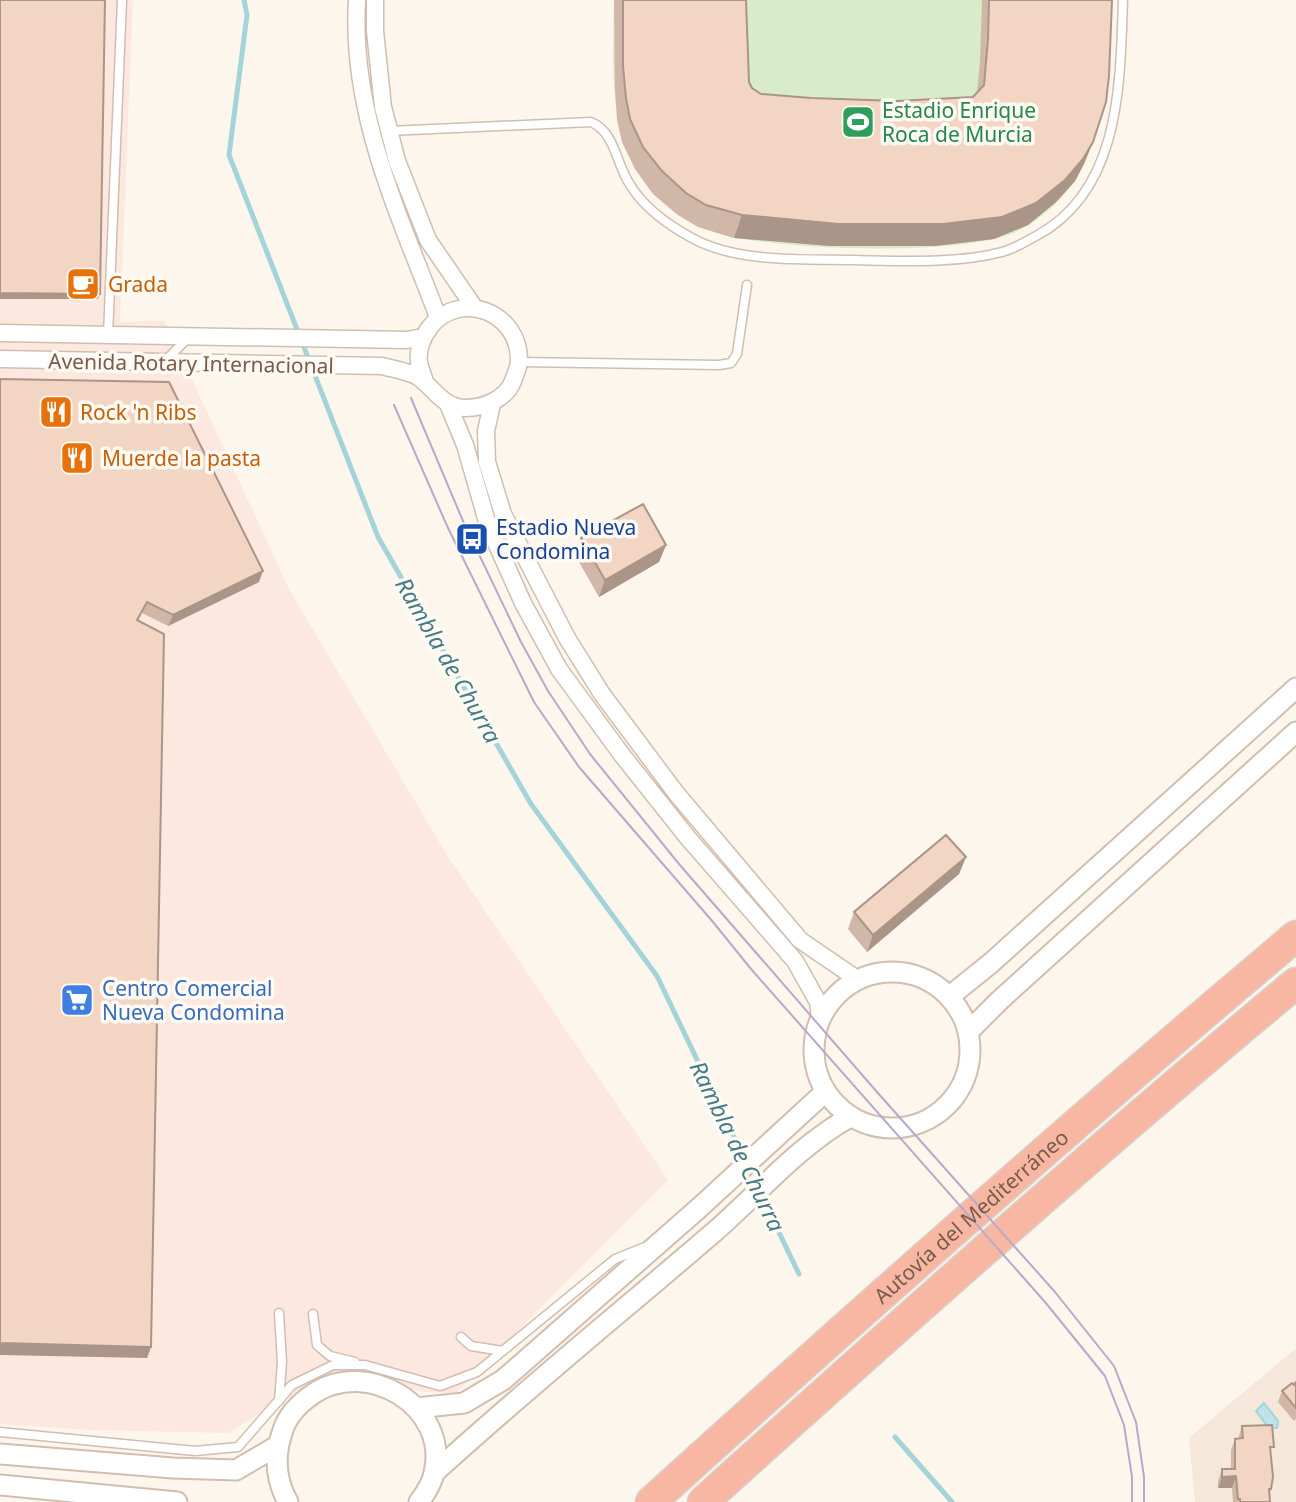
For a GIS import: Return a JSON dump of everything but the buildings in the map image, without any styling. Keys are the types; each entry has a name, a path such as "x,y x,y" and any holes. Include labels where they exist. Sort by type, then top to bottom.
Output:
{"highway":[{"name":"Autovía del Mediterráneo","path":"651,1502 1165,1046 1296,936"},
{"name":"Autovía del Mediterráneo","path":"703,1502 916,1310 1188,1072 1296,983"}],"street":[{"path":"357,0 360,77 376,156 438,317"},
{"path":"375,0 377,57 383,107 397,161 428,240 474,307"},
{"path":"492,404 465,408 448,404 435,395 425,382 418,359 423,337 438,317 457,308 474,307 501,318 516,337 520,362 511,385 492,404 486,431 487,462 503,514 567,638 602,694 676,793 800,940 857,979"},
{"name":"Avenida Rotary Internacional","path":"0,333 367,340 407,340 423,337"},
{"name":"Avenida Rotary Internacional","path":"0,359 382,366 414,375 425,382"},
{"path":"448,404 465,445 488,525 523,603 559,668 622,755 688,838 795,961 818,1002 820,1018 814,1043 815,1068 825,1091 836,1106 850,1117 872,1126 895,1129 918,1125 939,1114 956,1098 967,1077 972,1055 970,1031 950,996 930,981 906,972 881,972 857,979 835,996 820,1018"},
{"path":"950,996 991,963 1296,688"},
{"path":"970,1031 1000,1000 1296,732"},
{"path":"416,1408 464,1403 503,1380 699,1208 825,1091"},
{"path":"419,1502 434,1473 505,1408 713,1233 823,1132 850,1117"},
{"path":"285,1501 277,1474 277,1446 285,1422 301,1402 322,1388 347,1381 372,1382 396,1391 416,1408 428,1427 435,1449 434,1473"},
{"path":"0,1454 173,1468 236,1470 277,1446"},
{"path":"0,1485 177,1502"}],"lane":[{"path":"108,335 122,0"},
{"path":"389,131 591,122 602,127 609,136 629,184 653,212 673,228 719,249 785,258 862,260 981,256 1005,251 1045,231 1070,211 1094,178 1109,137 1120,82 1123,0"},
{"path":"520,362 732,363 737,354 747,285"},
{"path":"163,362 189,337"},
{"path":"313,1314 317,1345 330,1356 440,1386 477,1373 615,1259 658,1242"},
{"path":"279,1314 282,1362 279,1401"},
{"path":"461,1336 471,1346 503,1351"},
{"path":"0,1432 195,1451 238,1447 292,1385 333,1365 365,1364"}],"shaded area":[{"path":"0,0 133,0 120,322 165,321 290,591 447,855 668,1180 456,1393 426,1392 347,1381 279,1401 228,1433 91,1430 0,1424"},
{"path":"1296,1348 1296,1502 1195,1502 1189,1438"}],"green space":[{"name":"Estadio Enrique Roca de Murcia","path":"614,0 1106,0 1104,69 1099,117 1086,161 1069,188 1039,218 1011,234 949,246 863,248 776,243 713,232 688,221 658,199 637,170 627,148 619,125 615,100"}],"water":[{"path":"1264,1403 1278,1421 1277,1428 1269,1428 1256,1411"}],"waterway":[{"name":"Rambla de Churra","path":"244,0 247,15 229,155 378,537 531,804 657,976 745,1160"},
{"name":"Rambla de Churra","path":"761,1195 799,1274"},
{"name":"Rambla de Churra","path":"895,1437 952,1502"}],"tram line":[{"path":"411,398 463,521 521,642 548,691 590,754 679,864 1055,1292 1114,1366 1136,1422 1144,1477 1144,1502"},
{"path":"394,405 448,528 534,702 579,767 751,969 1045,1302 1105,1376 1124,1425 1132,1477 1132,1502"}],"place":[{"name":"Estadio Enrique Roca de Murcia","path":"858,122"},
{"name":"Grada","path":"83,284"},
{"name":"Rock 'n Ribs","path":"56,412"},
{"name":"Muerde la pasta","path":"77,458"},
{"name":"Estadio Nueva Condomina","path":"472,539"},
{"name":"Centro Comercial Nueva Condomina","path":"77,1000"}]}
